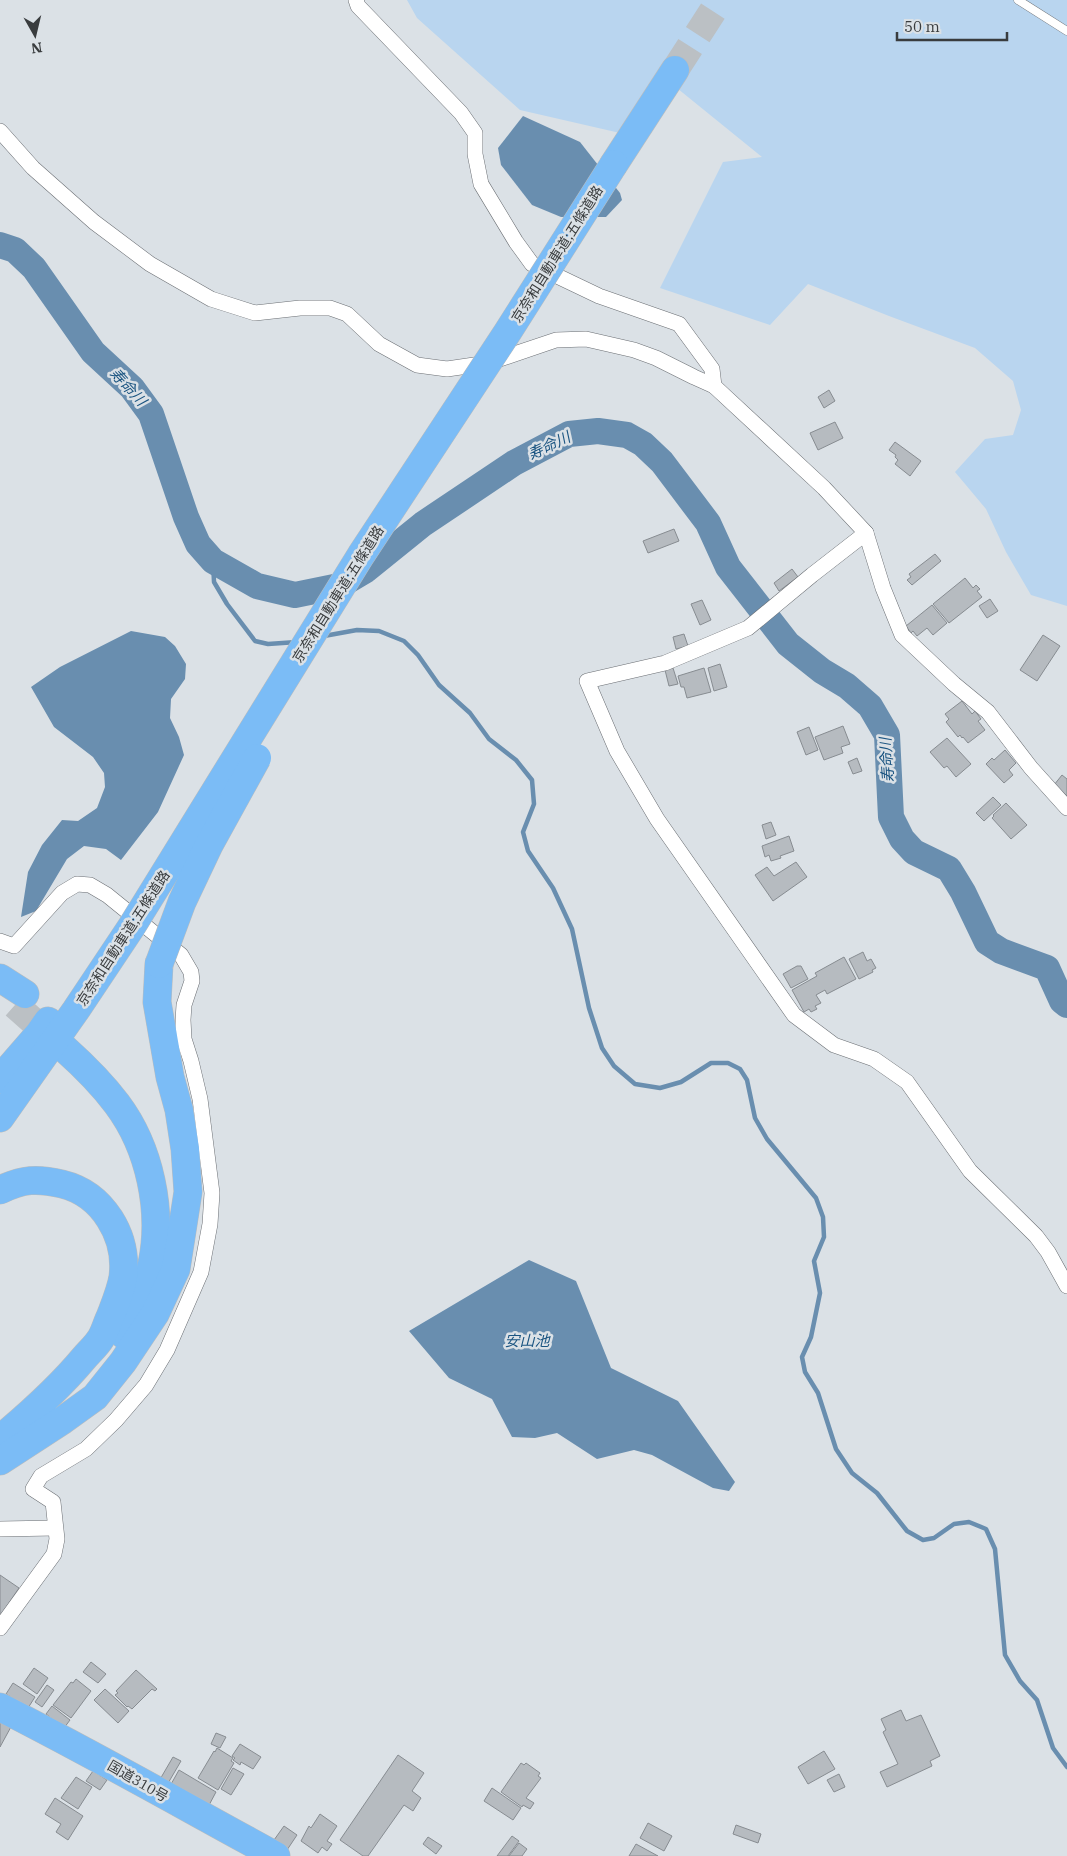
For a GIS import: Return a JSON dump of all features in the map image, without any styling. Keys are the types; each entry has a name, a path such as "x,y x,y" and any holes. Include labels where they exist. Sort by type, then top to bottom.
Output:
{"highway":[{"name":"京奈和自動車道;五條道路","path":"0,1118 76,1010 126,922 175,857 361,555 507,333 675,70"},
{"path":"0,1461 95,1397 123,1362 155,1314 176,1269 188,1192 185,1149 179,1110 170,1077 157,1002 159,964 182,902 214,837 334,615 361,555"},
{"path":"0,1079 39,1034 126,922"},
{"path":"0,978 13,998"},
{"path":"0,1440 42,1415 81,1386 118,1346 136,1311 152,1265 156,1224 152,1181 138,1139 118,1106 70,1043 103,1066 127,1096 147,1131 161,1169 165,1206 164,1254 155,1314"},
{"path":"0,1190 25,1180 50,1181 85,1193 99,1205 114,1224 120,1242 123,1277 116,1302 102,1337 41,1404 0,1440"},
{"name":"国道310号","path":"0,1708 82,1749 276,1856"}],"street":[{"path":"356,0 358,6 461,113 475,133 475,154 481,184 516,242 532,264 599,296 679,324 712,369 714,386"},
{"path":"0,131 33,168 94,222 150,264 211,298 255,313 300,308 330,308 347,314 379,344 417,365 446,369 488,363 556,340 586,339 634,350 656,358 714,386 824,488 866,533 883,588 902,635 954,684 988,712 1031,768 1067,808"},
{"path":"866,533 748,628 665,663 587,681 617,751 657,819 794,1015 834,1045 874,1059 907,1082 970,1171 1036,1236 1048,1252 1067,1286"},
{"path":"0,941 14,946 62,893 77,884 90,885 107,895 181,955 191,972 192,981 184,1005 184,1038 192,1061 200,1099 212,1193 209,1233 201,1272 167,1350 146,1385 116,1420 86,1449 41,1476 33,1489 53,1502 57,1539 54,1554 0,1628"},
{"path":"0,1529 55,1528"}],"lane":[{"path":"1018,0 1067,31"}],"shaded area":[{"path":"407,0 1067,0 1067,606 1031,595 1006,552 986,509 955,472 985,439 1013,435 1021,410 1013,381 975,348 808,284 770,325 660,288 723,162 762,157 667,80 620,133 520,110 417,18"}],"water":[{"path":"523,116 580,142 620,193 622,200 606,217 561,217 532,205 501,165 498,148"},
{"path":"131,631 165,637 175,646 186,664 185,679 171,699 170,718 179,737 184,755 158,812 121,860 106,849 84,846 67,859 36,911 21,917 28,872 42,845 62,820 78,821 97,808 105,787 104,773 93,757 54,727 31,687 60,667"},
{"name":"安山池","path":"529,1260 576,1281 611,1368 678,1401 735,1482 729,1491 713,1488 652,1455 634,1450 597,1459 557,1433 535,1438 512,1437 492,1399 449,1378 409,1331"}],"building":[{"path":"829,390 835,401 824,408 818,397"},
{"path":"835,422 843,438 818,450 810,433"},
{"path":"895,442 921,461 910,476 895,464 898,460 895,457 896,455 889,450"},
{"path":"674,529 679,541 648,553 643,541"},
{"path":"935,554 941,561 912,585 907,580 911,577 909,574"},
{"path":"792,569 798,577 779,591 774,583"},
{"path":"965,578 973,588 976,585 980,589 977,591 982,597 949,623 933,604"},
{"path":"990,599 998,611 987,618 979,606"},
{"path":"702,600 711,620 700,625 691,604"},
{"path":"932,605 947,623 933,635 927,628 917,636 913,631 911,633 906,626"},
{"path":"684,634 688,646 676,649 673,637"},
{"path":"1043,635 1060,646 1037,681 1020,670"},
{"path":"720,664 727,687 714,691 708,668"},
{"path":"673,668 678,684 669,686 665,670"},
{"path":"704,668 711,692 687,698 678,676"},
{"path":"962,701 972,714 975,711 981,719 978,721 985,730 968,743 960,735 958,737 946,722 949,719 945,714"},
{"path":"843,726 850,744 841,747 843,753 824,760 815,737"},
{"path":"809,727 818,750 806,755 797,732"},
{"path":"947,738 971,764 956,777 947,766 944,768 930,752"},
{"path":"1005,750 1016,763 1009,770 1013,775 1004,783 986,764 992,758 994,760"},
{"path":"857,758 862,771 853,774 848,762"},
{"path":"1062,775 1067,779 1067,796 1054,785"},
{"path":"993,797 1001,805 984,821 976,813"},
{"path":"1006,803 1027,825 1011,839 992,818"},
{"path":"771,822 776,835 766,839 762,825"},
{"path":"789,836 794,851 771,861 769,855 765,857 762,846"},
{"path":"796,862 807,877 773,901 755,875 767,867 774,876"},
{"path":"863,952 867,961 871,959 876,968 872,970 873,972 859,979 849,959"},
{"path":"844,957 856,979 827,994 825,990 816,995 821,1003 815,1006 817,1009 811,1012 809,1009 804,1012 792,990 817,976 815,973"},
{"path":"797,966 801,966 808,979 791,988 783,974"},
{"path":"0,1575 19,1588 0,1616"},
{"path":"91,1662 106,1674 98,1683 83,1672"},
{"path":"34,1668 48,1678 37,1694 23,1684"},
{"path":"136,1670 157,1689 155,1691 152,1689 132,1709 127,1707 115,1695 118,1693 116,1691"},
{"path":"76,1679 91,1691 71,1718 53,1705 71,1682 73,1683"},
{"path":"13,1683 35,1697 28,1708 6,1694"},
{"path":"47,1685 54,1690 42,1707 35,1702"},
{"path":"105,1689 129,1711 118,1723 94,1700"},
{"path":"52,1706 70,1720 64,1728 46,1714"},
{"path":"901,1710 906,1721 921,1715 940,1756 930,1761 932,1766 887,1787 880,1772 898,1764 883,1732 886,1730 881,1719"},
{"path":"0,1719 12,1725 0,1747"},
{"path":"216,1733 226,1737 220,1748 211,1744"},
{"path":"240,1744 261,1757 253,1769 241,1762 240,1765 233,1760 235,1758 232,1756"},
{"path":"217,1748 233,1758 231,1761 234,1763 218,1790 198,1778"},
{"path":"824,1751 835,1769 808,1784 798,1767"},
{"path":"398,1755 424,1773 412,1791 421,1798 413,1811 404,1805 368,1856 363,1856 340,1840"},
{"path":"173,1757 181,1761 167,1785 159,1781"},
{"path":"521,1763 524,1765 526,1763 540,1773 538,1776 541,1778 526,1798 534,1803 530,1809 523,1805 522,1807 501,1792"},
{"path":"233,1768 244,1774 231,1795 221,1789"},
{"path":"179,1770 216,1792 208,1807 170,1786"},
{"path":"93,1771 107,1780 100,1790 86,1781"},
{"path":"839,1774 845,1787 834,1792 827,1780"},
{"path":"76,1777 92,1787 78,1809 61,1798"},
{"path":"492,1788 521,1808 513,1820 484,1801"},
{"path":"55,1798 83,1816 68,1840 56,1832 61,1824 45,1814"},
{"path":"320,1814 337,1826 327,1841 332,1844 327,1851 322,1847 318,1853 301,1841 309,1826 311,1828"},
{"path":"648,1823 672,1836 664,1851 640,1838"},
{"path":"736,1825 761,1834 758,1843 733,1834"},
{"path":"284,1826 297,1835 287,1850 274,1840"},
{"path":"512,1836 519,1841 508,1856 497,1856"},
{"path":"428,1837 442,1846 436,1854 423,1844"},
{"path":"519,1843 527,1849 522,1856 509,1856"},
{"path":"636,1844 658,1856 629,1856"}],"waterway":[{"name":"寿命川","path":"0,245 15,250 34,268 93,352 132,388 151,414 186,517 198,544 213,561 257,586 295,595 339,586 366,570 423,524 514,463 569,434 598,431 627,435 643,444 662,462 708,523 728,567 788,644 822,671 847,686 870,706 887,735 891,817 902,839 914,852 949,869 963,892 987,942 1001,951 1047,968 1062,1001 1067,1005"},
{"path":"213,561 214,582 227,604 255,641 268,644 297,642"},
{"path":"324,636 357,630 379,631 404,641 418,655 439,685 470,713 489,739 516,760 532,780 534,804 523,832 528,851 553,888 572,929 589,1008 602,1048 614,1066 635,1084 660,1088 681,1082 711,1063 728,1063 740,1069 747,1080 755,1118 767,1139 816,1198 823,1217 824,1237 814,1261 820,1293 811,1337 802,1357 805,1372 818,1393 836,1449 852,1473 877,1493 907,1531 923,1540 934,1538 954,1524 969,1522 986,1529 995,1549 1005,1655 1020,1681 1037,1700 1053,1748 1067,1767"}],"tunnel":[{"path":"675,70 720,0"},
{"path":"15,1005 60,1045"}]}
